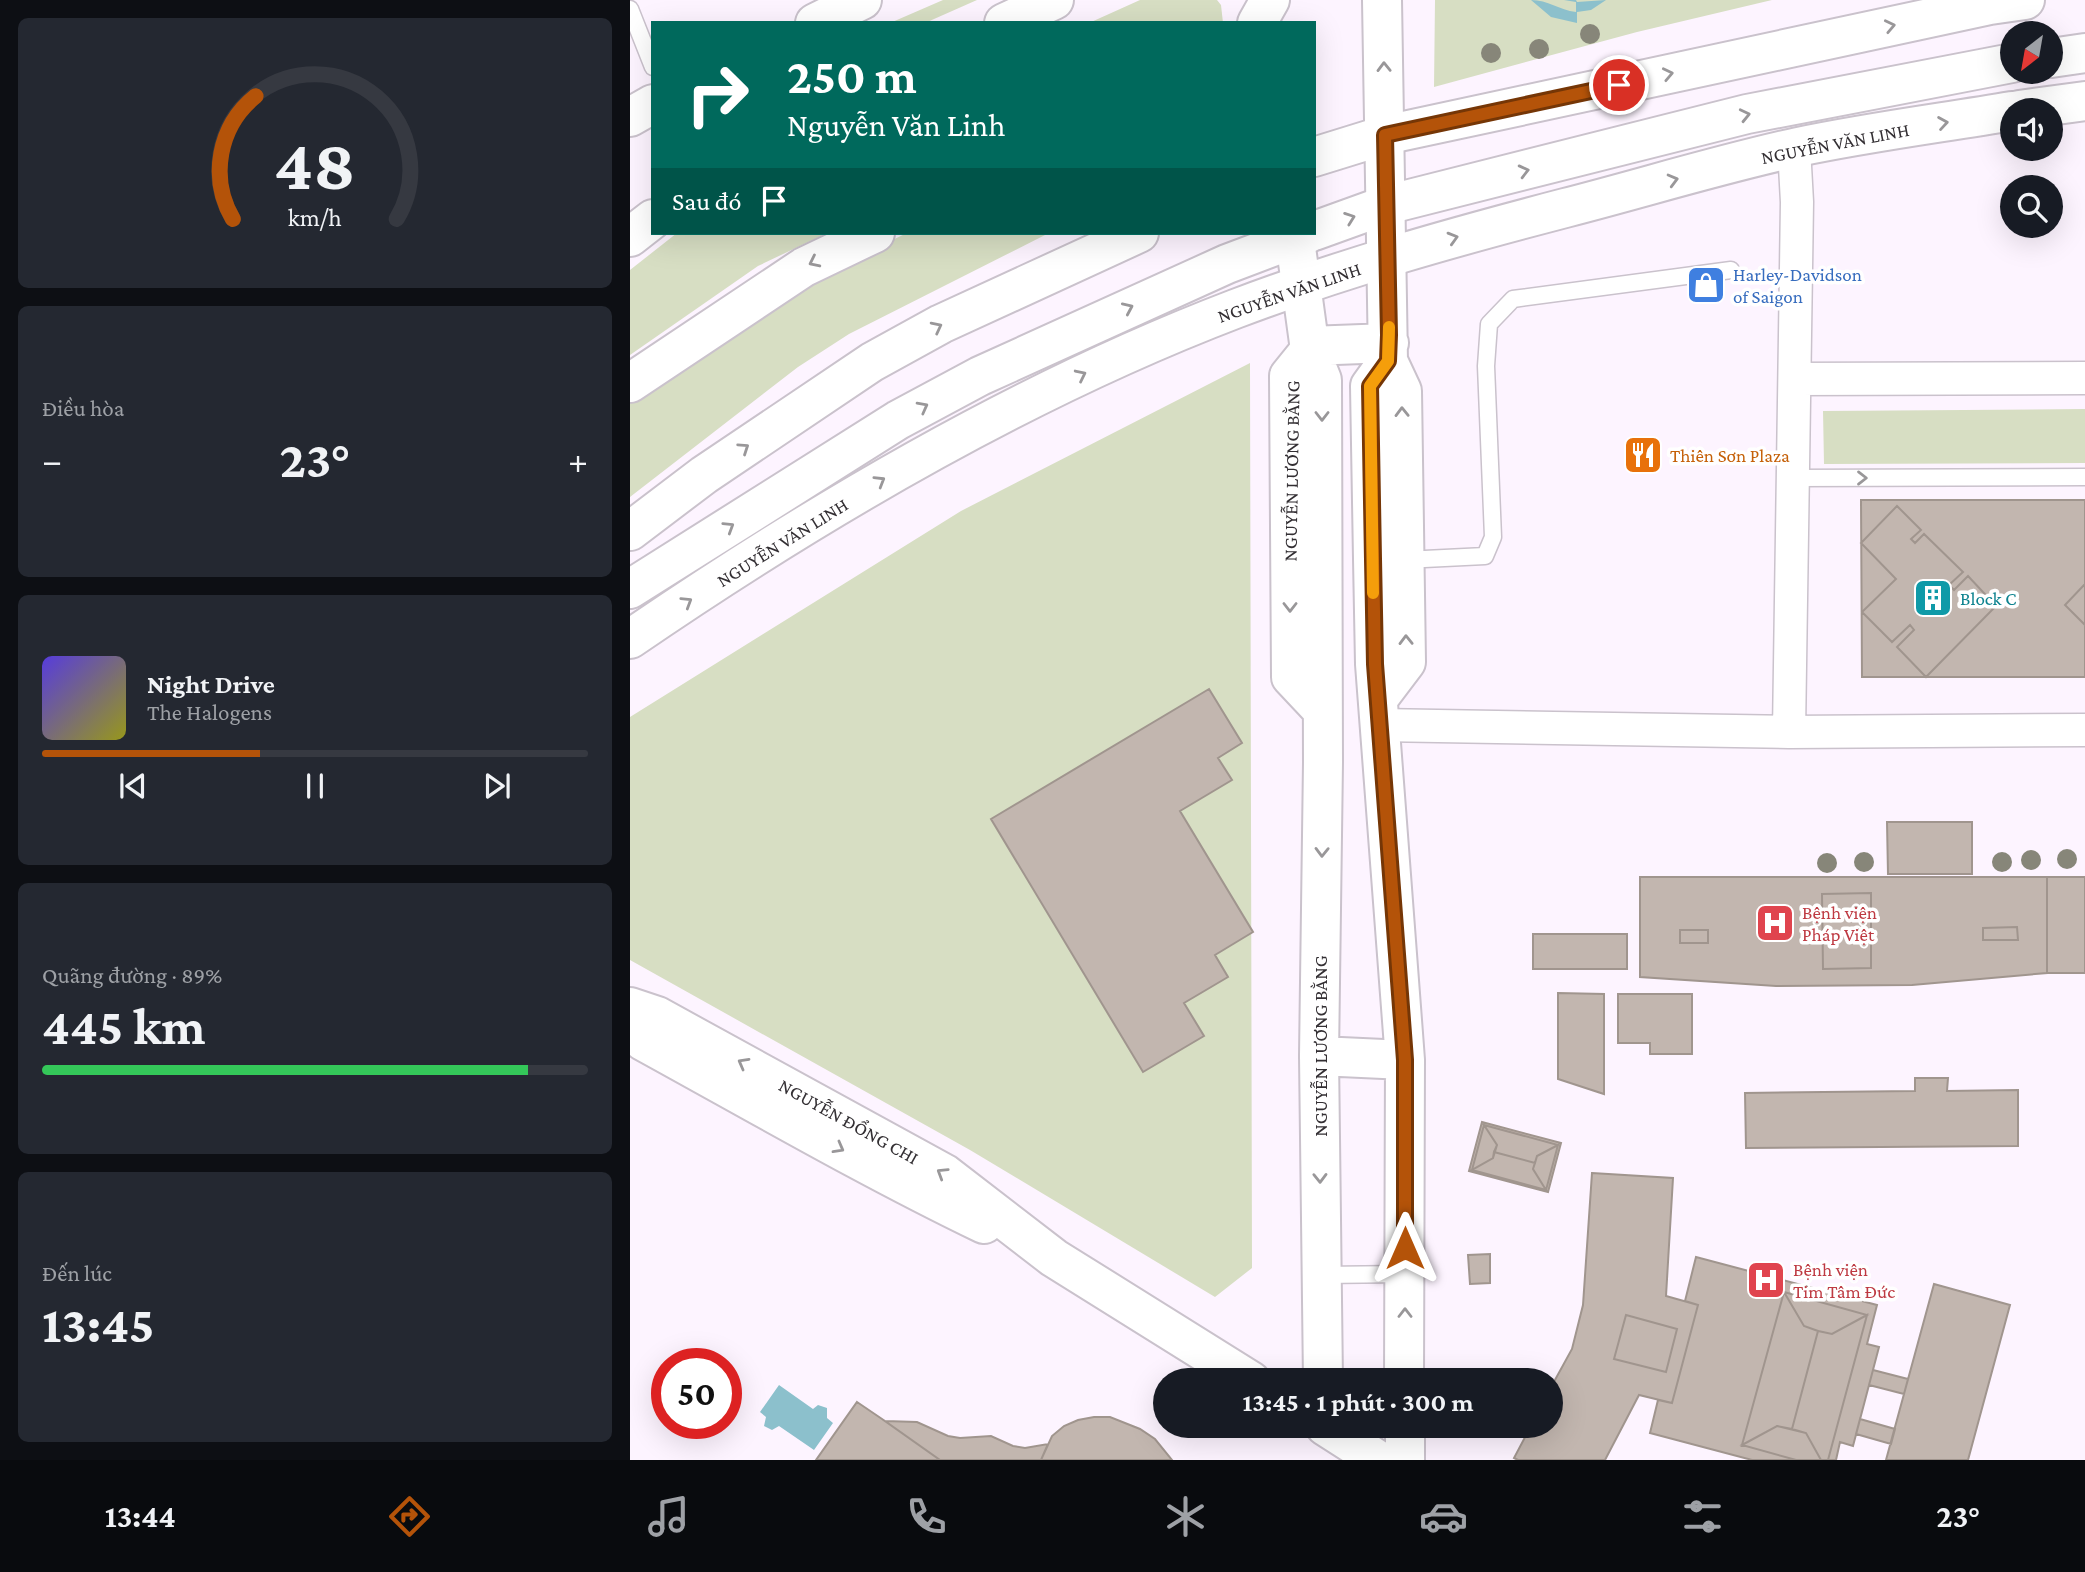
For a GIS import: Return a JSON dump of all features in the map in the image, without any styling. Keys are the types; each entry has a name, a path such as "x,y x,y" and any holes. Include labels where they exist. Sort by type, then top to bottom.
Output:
{"main road":[{"path":"820,21 862,0"},
{"path":"1008,21 1054,0"},
{"path":"1257,21 1271,0"},
{"path":"1271,0 1273,21"},
{"path":"1323,778 1381,745 1406,662 1402,391 1388,352 1382,0"},
{"path":"1316,156 1385,135 1976,8 2025,0"},
{"path":"2063,56 2085,53"},
{"path":"1316,230 1387,205 1790,106 2000,65"},
{"path":"2063,104 2085,101"},
{"path":"630,117 651,105"},
{"path":"1790,106 1794,148"},
{"name":"NGUYỄN VĂN LINH","path":"630,639 781,542 927,454 1095,369 1224,313 1301,284 1490,228 1794,148 2000,113"},
{"path":"630,236 651,220"},
{"path":"630,383 804,267 871,235"},
{"path":"630,531 704,475 872,362 941,324 1135,235"},
{"path":"630,589 898,420 1025,355 1227,264 1300,235"},
{"path":"1303,235 1301,284 1310,348 1388,352"},
{"name":"NGUYỄN LƯƠNG BẰNG","path":"1310,348 1289,376 1291,677 1322,710 1319,1056 1323,1368"},
{"path":"1388,352 1370,386 1375,664 1405,1060 1405,1368"},
{"name":"NGUYỄN ĐỔNG CHI","path":"630,1007 657,1016 928,1198 1054,1258 1230,1368"},
{"name":"NGUYỄN ĐỔNG CHI","path":"630,1030 643,1041 785,1102"},
{"path":"1319,1056 1405,1060"},
{"path":"1324,1438 1324,1460"},
{"path":"1343,1438 1378,1460"},
{"path":"1405,1438 1405,1460"}],"street":[{"path":"1789,732 1796,379 1797,202 1794,148"},
{"path":"1796,379 2085,378"},
{"path":"1381,745 1789,732 2085,730"}],"lane":[{"path":"630,9 651,62"},
{"path":"1404,560 1485,556 1493,537 1486,366 1489,324 1513,299 1731,270"},
{"path":"1794,478 2085,477"},
{"path":"1322,1275 1405,1274"}],"green space":[{"path":"943,0 977,0 930,21 895,21"},
{"path":"1140,0 1217,0 1221,5 1223,21 1093,21"},
{"path":"1435,0 1772,0 1637,32 1434,87"},
{"path":"674,235 823,235 758,266 630,355 630,270"},
{"path":"903,235 1045,235 849,334 798,367 630,497 630,400 807,281"},
{"path":"1250,363 1252,1268 1215,1297 970,1150 630,960 630,717 961,511"},
{"path":"2085,409 2085,463 1824,464 1823,411"}],"water":[{"path":"1531,0 1576,12 1576,2 1564,0 1606,0 1591,10 1577,12 1577,23 1551,17"},
{"path":"779,1385 813,1409 818,1405 827,1408 827,1418 833,1423 814,1450 779,1426 772,1430 764,1426 766,1417 760,1412"}],"building":[{"path":"1861,500 2085,500 2085,677 1862,677"},
{"name":"Block C","path":"1897,506 1921,530 1911,539 1915,543 1924,534 1963,572 1949,585 1954,590 1968,576 1996,606 1926,677 1897,647 1914,630 1910,625 1892,642 1862,612 1896,579 1861,543"},
{"path":"2085,584 2085,625 2065,605"},
{"path":"1209,689 1242,743 1218,758 1232,780 1180,811 1253,932 1215,955 1228,977 1184,1003 1204,1036 1143,1072 991,819"},
{"path":"1887,822 1972,822 1972,874 1888,874"},
{"path":"1640,877 2047,877 2047,973 1912,985 1776,986 1640,977"},
{"path":"2047,877 2085,877 2085,973 2047,973"},
{"path":"1871,893 1871,968 1823,969 1822,894"},
{"path":"2017,927 2018,940 1983,940 1983,928"},
{"path":"1680,930 1708,930 1708,943 1680,943"},
{"path":"1533,934 1627,934 1627,969 1533,969"},
{"path":"1558,993 1604,994 1604,1094 1558,1079"},
{"path":"1618,994 1692,994 1692,1054 1650,1054 1650,1043 1618,1043"},
{"path":"1915,1078 1948,1078 1947,1091 2018,1090 2018,1146 1746,1148 1745,1093 1915,1091"},
{"path":"1482,1122 1561,1143 1548,1192 1469,1171"},
{"path":"1484,1125 1558,1145 1537,1156 1535,1163 1494,1152 1497,1145"},
{"path":"1484,1125 1497,1145 1493,1158 1472,1170"},
{"path":"1558,1145 1546,1190 1533,1169 1537,1156"},
{"path":"1494,1152 1535,1163 1533,1169 1546,1190 1472,1170 1493,1158"},
{"path":"1592,1173 1673,1178 1666,1296 1698,1305 1672,1403 1639,1395 1605,1460 1518,1460 1514,1458 1525,1438 1563,1438 1562,1368 1572,1349 1583,1305"},
{"path":"1490,1254 1490,1283 1470,1284 1468,1255"},
{"path":"1696,1257 1877,1305 1867,1344 1879,1347 1853,1446 1840,1442 1836,1460 1752,1460 1650,1433 1658,1400 1672,1403 1698,1305 1685,1301"},
{"path":"1934,1284 2010,1305 1968,1460 1886,1460"},
{"path":"1784,1292 1867,1315 1832,1334 1818,1331 1804,1326"},
{"path":"1784,1292 1804,1326 1818,1331 1792,1429 1777,1426 1742,1445"},
{"path":"1626,1315 1677,1329 1666,1372 1614,1359"},
{"path":"1867,1315 1828,1460 1821,1460 1806,1433 1792,1429 1818,1331 1832,1334"},
{"path":"1873,1370 1908,1379 1904,1394 1869,1385"},
{"path":"857,1402 885,1421 940,1460 816,1460"},
{"path":"1110,1417 1140,1429 1155,1439 1172,1460 1041,1460 1052,1436 1064,1426 1078,1420"},
{"path":"1860,1419 1895,1429 1891,1444 1856,1434"},
{"path":"885,1421 917,1422 948,1436 960,1438 991,1436 1013,1446 1025,1448 1048,1444 1041,1460 940,1460"},
{"path":"1777,1426 1806,1433 1821,1460 1796,1460 1742,1445"}],"slow traffic":[{"path":"1373,593 1370,386 1388,361 1389,327"}],"place":[{"name":"Harley-Davidson of Saigon","path":"1706,285"},
{"name":"Thiên Sơn Plaza","path":"1643,455"},
{"name":"Block C","path":"1933,598"},
{"name":"Bệnh viện Pháp Việt","path":"1775,923"},
{"name":"Bệnh viện Tim Tâm Đức","path":"1766,1280"}],"route":[{"path":"1405,1248 1405,1060 1375,664 1373,559 1370,386 1388,361 1389,335 1385,135 1619,85"}]}
